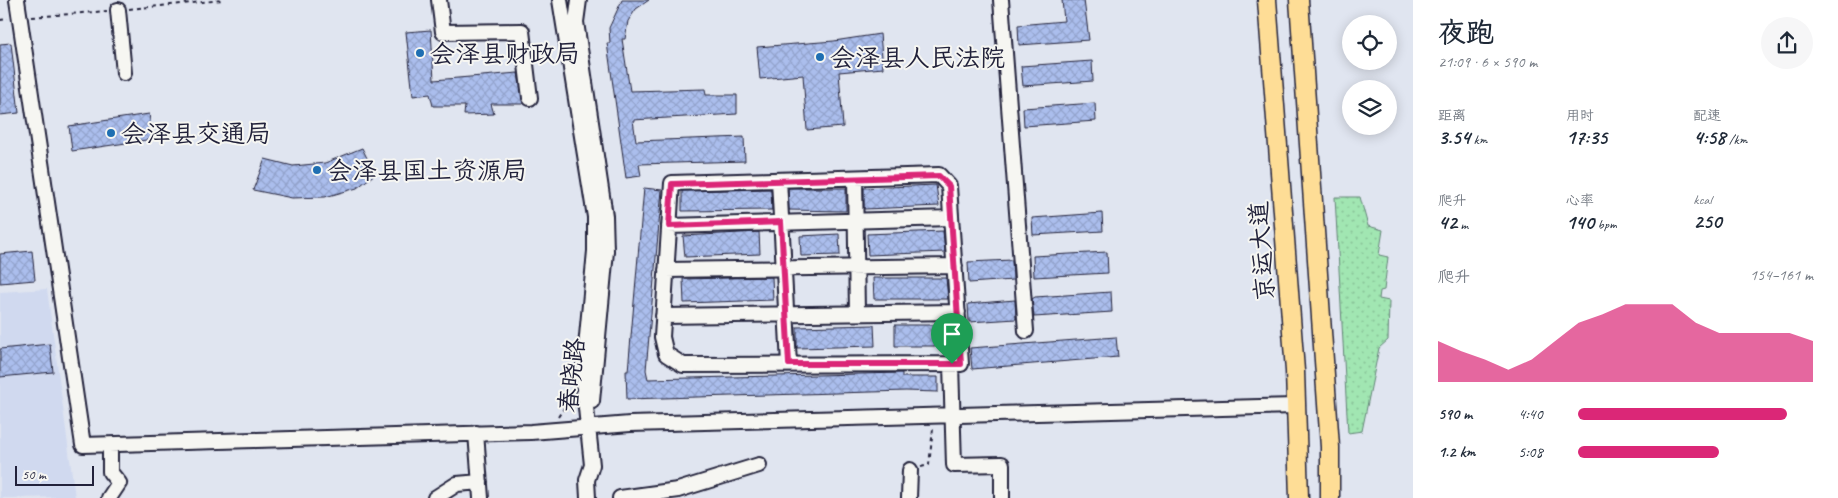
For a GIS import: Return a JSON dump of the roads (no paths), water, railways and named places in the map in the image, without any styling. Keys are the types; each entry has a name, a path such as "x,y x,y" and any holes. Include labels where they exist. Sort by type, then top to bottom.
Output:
{"main road":[{"name":"京运大道","path":"1267,0 1296,406 1299,498"},
{"path":"1299,0 1330,447 1330,498"}],"street":[{"path":"17,0 83,445 476,433 630,424 1296,406"},
{"path":"439,0 443,32 522,31 530,98"},
{"name":"春晓路","path":"560,0 594,217 595,251 584,379 590,427"},
{"name":"春晓路","path":"579,0 576,22 605,216 606,251 590,427"},
{"path":"1001,0 1026,330"},
{"path":"118,10 124,73"},
{"path":"939,176 949,186 961,364 683,365 666,354 662,337 672,184 779,180 939,176"},
{"path":"855,178 857,313"},
{"path":"779,180 789,364"},
{"path":"669,226 951,218"},
{"path":"666,270 955,266"},
{"path":"663,316 958,312"},
{"path":"952,364 954,465 1002,464 1002,498"},
{"path":"588,498 587,480 592,465 590,427"},
{"path":"476,433 481,498"},
{"path":"110,444 110,472 120,484 110,498"},
{"path":"620,498 662,495 759,465"},
{"path":"909,498 910,470"},
{"path":"435,498 457,484 480,482"}],"place":[{"name":"会泽县财政局","path":"420,53"},
{"name":"会泽县人民法院","path":"820,57"},
{"name":"会泽县交通局","path":"111,133"},
{"name":"会泽县国土资源局","path":"317,170"}]}
